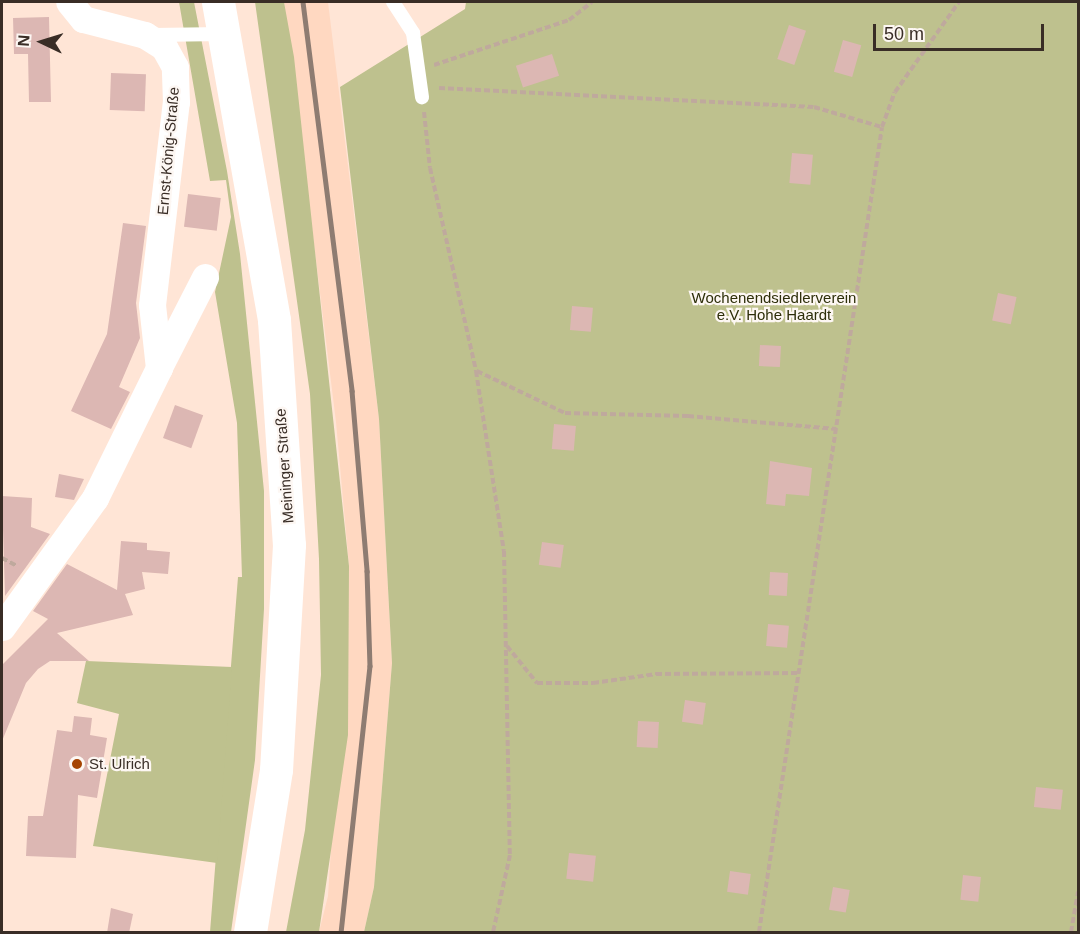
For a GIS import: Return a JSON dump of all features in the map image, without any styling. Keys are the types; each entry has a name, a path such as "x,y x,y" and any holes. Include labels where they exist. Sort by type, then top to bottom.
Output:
{"main road":[{"name":"Meininger Straße","path":"218,2 274,320 289,545 276,770 250,933"}],"street":[{"name":"Ernst-König-Straße","path":"69,2 71,9 83,19 145,35 164,47 175,67 176,102 152,305 159,368"},
{"path":"2,627 95,498 205,277"}],"lane":[{"path":"393,2 413,33 421,92"},
{"path":"145,35 224,34"}],"path":[{"path":"419,70 569,20 592,2"},
{"path":"759,933 882,127 895,92 959,2"},
{"path":"493,933 510,855 504,551 476,371 430,168 421,92 814,107 882,127"},
{"path":"476,371 565,413 688,416 836,429"},
{"path":"507,646 537,683 593,683 656,674 797,673"},
{"path":"1071,933 1078,892"}],"shaded area":[{"path":"284,2 328,2 379,419 392,663 374,887 364,932 319,932 328,896 349,566 336,422"}],"green space":[{"path":"179,2 194,2 227,171 240,254 264,491 264,609 255,760 231,932 210,932 238,577 242,577 237,423 215,292 231,217 226,180 210,181"},
{"path":"255,2 284,2 294,57 349,566 348,735 319,932 286,932 305,830 321,675 319,559 310,394"},
{"name":"Wochenendsiedlerverein e.V. Hohe Haardt","path":"466,2 1078,2 1078,932 364,932 374,887 392,663 379,419 340,87 465,9"},
{"path":"86,661 232,667 217,863 93,846 119,714 77,703"}],"building":[{"path":"49,17 51,102 29,102 28,54 14,54 13,18"},
{"path":"789,25 806,31 794,65 777,59"},
{"path":"843,40 861,45 852,77 834,72"},
{"path":"552,54 559,76 523,88 516,66"},
{"path":"111,73 146,74 145,111 110,110"},
{"path":"792,153 813,155 810,185 789,183"},
{"path":"188,194 221,198 217,231 184,227"},
{"path":"123,223 146,226 136,303 140,338 119,387 130,392 111,429 71,411 107,334"},
{"path":"998,293 1017,297 1011,324 992,320"},
{"path":"572,306 593,308 591,332 570,330"},
{"path":"760,345 781,346 780,367 759,366"},
{"path":"175,405 203,415 191,448 163,438"},
{"path":"554,424 576,426 574,451 552,449"},
{"path":"770,461 812,468 809,496 786,494 785,506 766,504"},
{"path":"59,474 84,479 74,500 55,497"},
{"path":"2,496 32,498 31,527 50,534 5,596"},
{"path":"121,541 147,543 147,550 170,552 168,574 142,572 145,589 125,594 133,615 57,633 89,661 50,661 38,669 26,683 2,741 2,665 48,619 33,611 67,564 117,590"},
{"path":"542,542 564,545 561,568 539,565"},
{"path":"770,572 788,573 787,596 769,595"},
{"path":"768,624 789,626 787,648 766,646"},
{"path":"685,700 706,703 703,725 682,722"},
{"path":"74,716 92,718 90,735 107,738 97,798 78,795 76,858 26,856 28,816 43,816 57,730 72,732"},
{"path":"638,721 659,722 658,748 637,747"},
{"path":"1036,787 1063,790 1061,810 1034,807"},
{"path":"569,853 596,856 593,882 566,879"},
{"path":"730,871 751,874 748,895 727,892"},
{"path":"963,875 981,877 978,902 960,900"},
{"path":"833,887 850,890 846,913 829,910"},
{"path":"111,908 133,914 129,933 107,933"}],"railway":[{"path":"303,2 352,391 367,571 370,666 341,932"}],"place":[{"name":"St. Ulrich","path":"77,764"}]}
